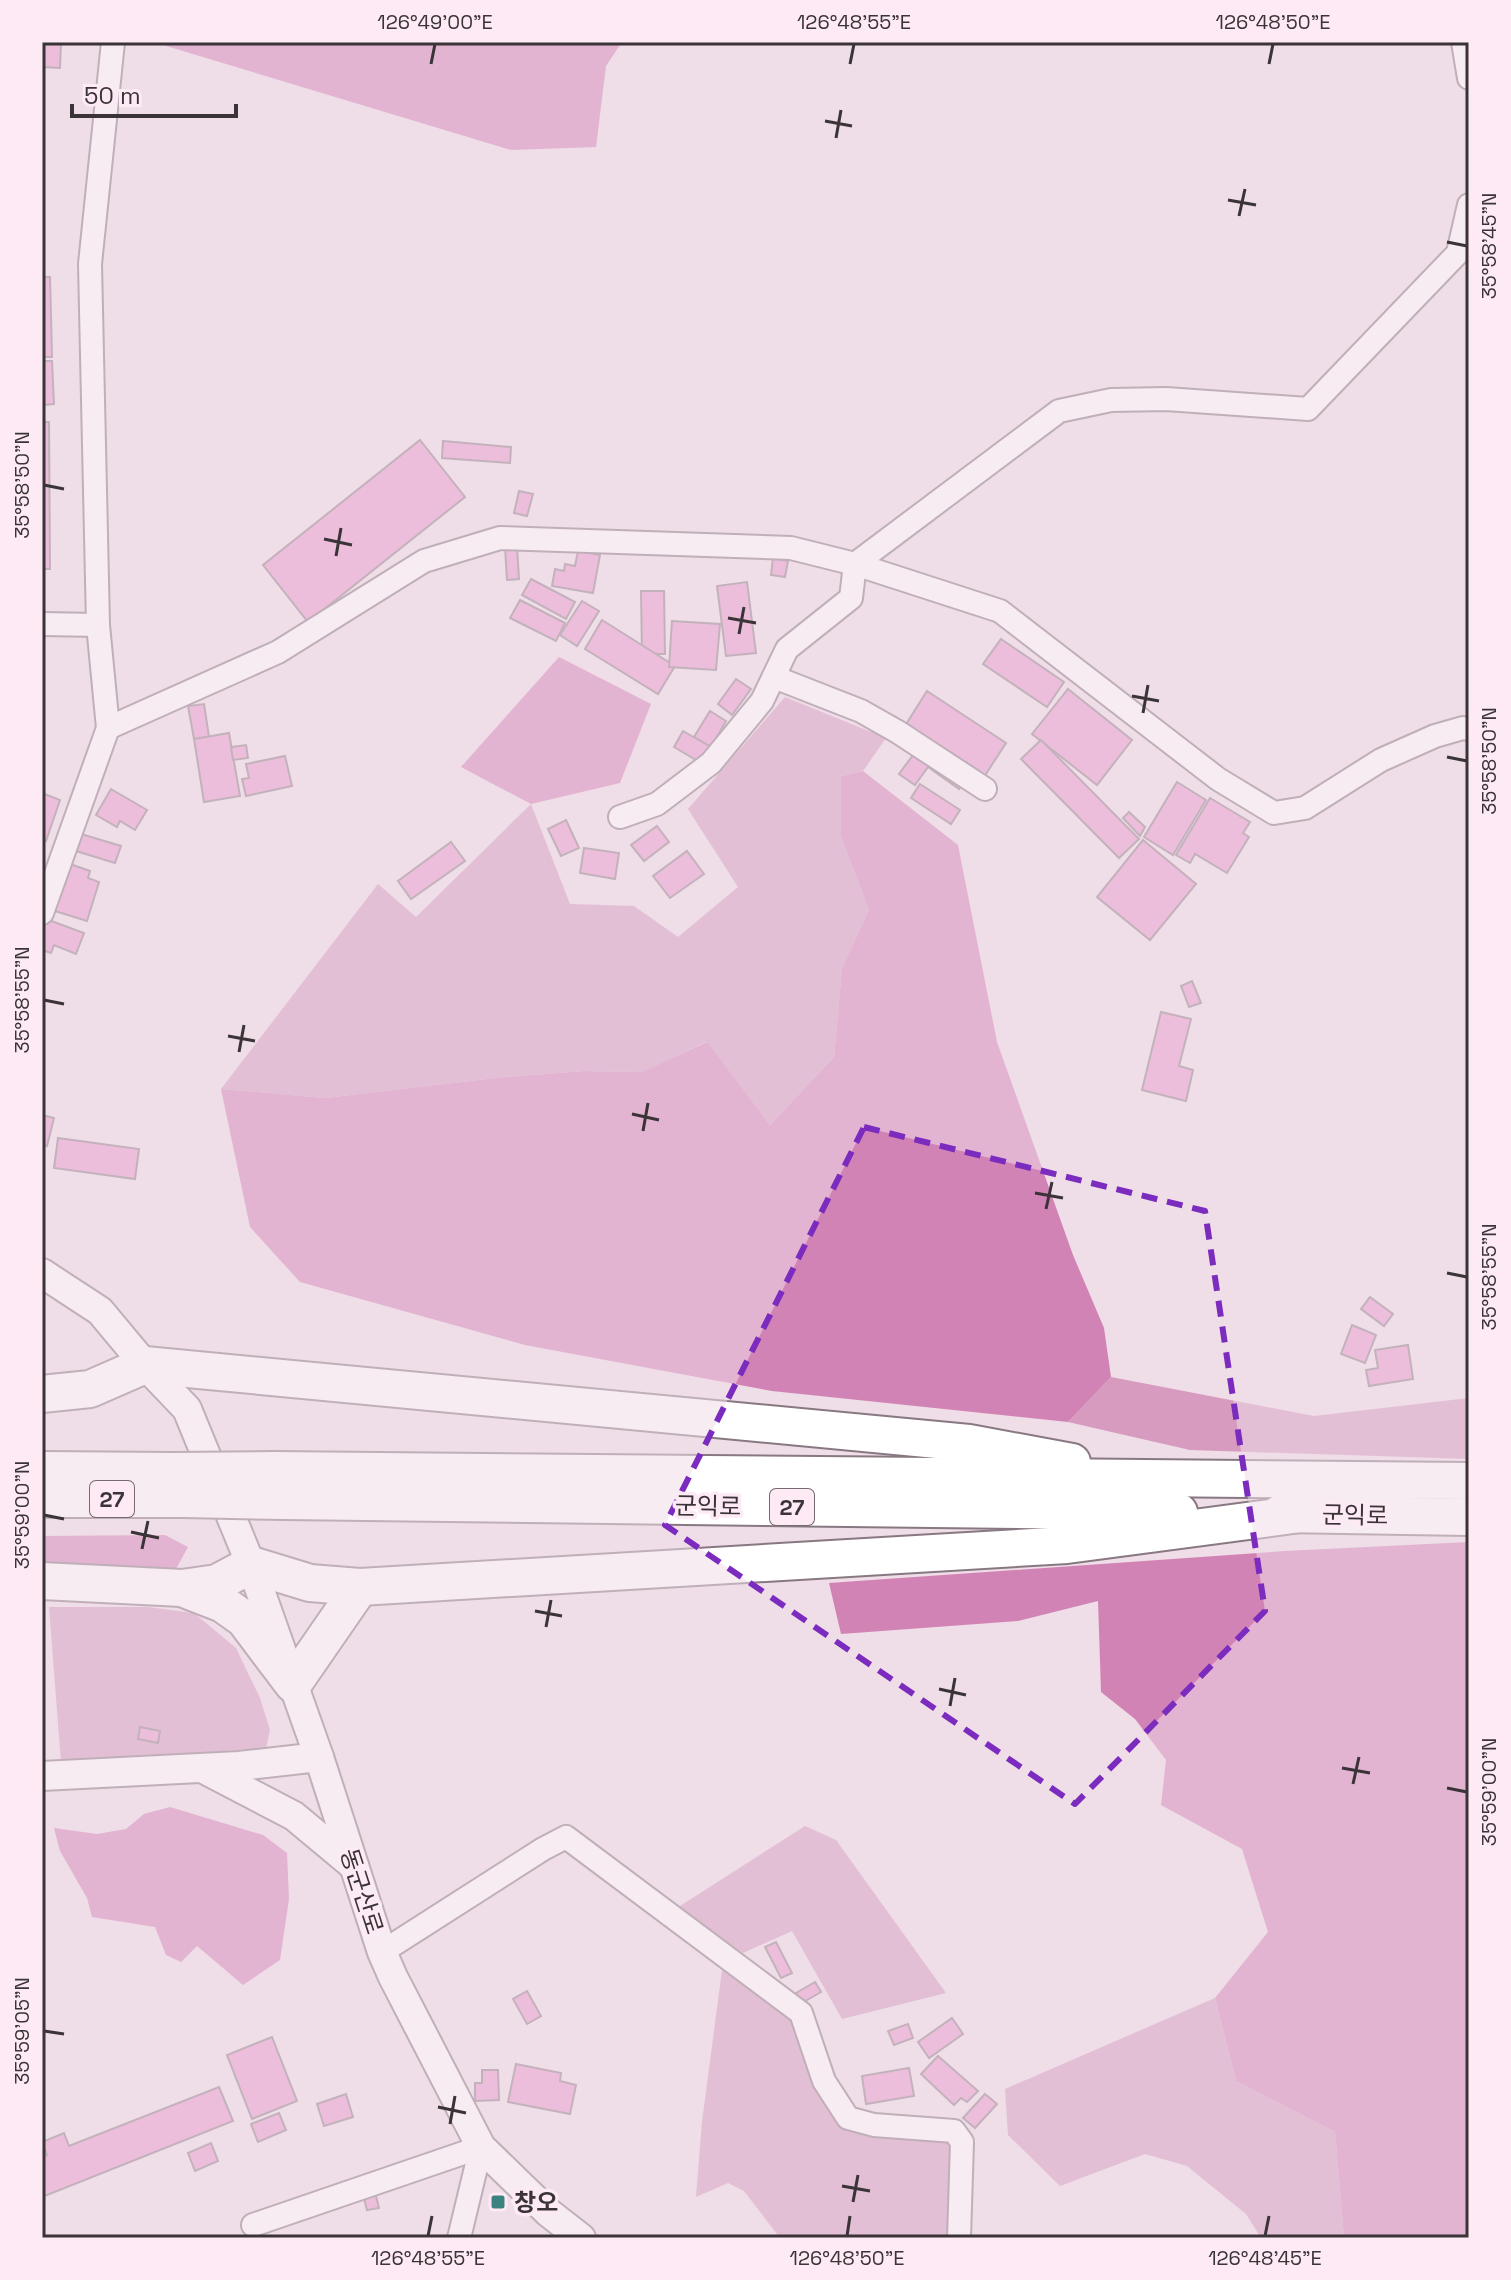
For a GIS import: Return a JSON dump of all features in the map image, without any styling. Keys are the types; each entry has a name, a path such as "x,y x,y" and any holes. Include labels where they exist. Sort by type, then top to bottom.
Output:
{"highway":[{"path":"42,1394 90,1389 145,1365 969,1443 1164,1479"},
{"name":"군익로","path":"42,1470 178,1485 1469,1517"},
{"name":"군익로","path":"279,1486 1164,1479 1469,1481"},
{"name":"군익로","path":"42,1499 178,1485"},
{"path":"42,1581 182,1588 217,1583 251,1565 310,1583 360,1587 1067,1545 1300,1514"},
{"path":"182,1588 223,1604 244,1619 293,1684 360,1587"}],"street":[{"path":"42,913 108,728 98,625 90,264 113,42"},
{"path":"1463,42 1469,78"},
{"path":"620,817 657,804 711,763 762,701 787,649 851,598 855,564 1059,411 1111,400 1166,399 1308,409 1458,253 1469,205"},
{"path":"108,728 278,652 424,561 500,538 791,548 855,564 1000,611 1218,779 1274,813 1305,808 1381,760 1435,736 1469,729"},
{"path":"42,624 98,625"},
{"path":"774,677 861,711 985,789"},
{"name":"동군산로","path":"42,1273 100,1311 187,1409 251,1565 393,1977 481,2147 549,2213 581,2238"},
{"path":"42,1776 319,1757"},
{"path":"202,1767 294,1816 354,1866"},
{"path":"382,1952 566,1837 801,2013 824,2081 848,2118 874,2125 954,2131 962,2142 959,2238"},
{"path":"253,2225 481,2147"},
{"path":"459,2238 481,2147"}],"highlighted area":[{"path":"864,1127 1205,1211 1265,1611 1075,1804 665,1525"}],"shaded area":[{"path":"162,42 622,42 606,66 596,147 511,150 163,45"},
{"path":"559,657 651,704 620,783 531,804 461,767"},
{"path":"785,697 886,738 863,771 841,776 841,837 869,910 842,968 834,1057 770,1125 706,1042 643,1072 583,1071 496,1078 325,1098 221,1089 378,884 416,917 531,804 570,904 634,906 678,937 738,887 688,809"},
{"path":"863,771 958,845 997,1042 1073,1255 1104,1328 1111,1377 1068,1422 772,1391 525,1345 300,1282 250,1227 221,1089 325,1098 496,1078 583,1071 642,1072 707,1042 770,1125 834,1057 842,968 869,910 841,837 841,776"},
{"path":"1111,1377 1314,1416 1469,1398 1469,1459 1190,1450 1068,1422"},
{"path":"165,1535 188,1547 171,1578 42,1578 42,1536"},
{"path":"1469,1542 1469,2238 1344,2238 1335,2132 1236,2081 1215,1998 1268,1932 1242,1849 1161,1805 1166,1760 1135,1719 1101,1692 1098,1601 1018,1621 841,1634 829,1583 1285,1551"},
{"path":"49,1607 148,1607 194,1613 236,1648 260,1698 270,1730 266,1748 61,1762"},
{"path":"170,1807 263,1835 287,1853 289,1899 280,1960 243,1985 197,1946 181,1962 166,1955 155,1927 92,1917 87,1898 60,1851 54,1828 97,1834 126,1829 144,1814"},
{"path":"805,1826 836,1840 946,1993 842,2019 792,1931 743,1953 677,1908"},
{"path":"722,1970 791,2018 814,2082 844,2127 953,2141 949,2238 780,2238 744,2191 728,2183 696,2197 702,2122"},
{"path":"1215,1998 1236,2081 1335,2132 1344,2238 1261,2238 1246,2214 1187,2166 1145,2154 1060,2186 1008,2135 1005,2089"}],"building":[{"path":"42,42 61,42 60,68 42,67"},
{"path":"42,277 50,277 52,357 42,357"},
{"path":"42,361 52,361 54,404 42,405"},
{"path":"42,422 49,422 50,569 42,569"},
{"path":"420,440 465,497 308,622 263,565"},
{"path":"443,441 511,447 510,463 442,458"},
{"path":"519,491 533,494 527,516 514,513"},
{"path":"517,546 519,579 507,580 505,547"},
{"path":"578,551 600,555 593,593 552,586 555,569 564,571 565,564 575,566"},
{"path":"773,558 788,561 785,577 771,575"},
{"path":"531,579 575,602 566,619 522,595"},
{"path":"747,582 756,653 726,656 717,586"},
{"path":"641,591 664,591 665,654 642,654"},
{"path":"520,600 565,623 556,641 510,618"},
{"path":"582,601 599,611 577,646 560,635"},
{"path":"602,620 675,666 658,694 585,649"},
{"path":"672,621 720,624 716,670 669,667"},
{"path":"1001,639 1064,682 1047,707 983,664"},
{"path":"736,679 751,689 732,715 718,704"},
{"path":"1068,689 1132,740 1097,785 1032,734"},
{"path":"927,691 1006,743 984,777 905,726"},
{"path":"204,704 209,737 194,739 188,706"},
{"path":"710,711 726,721 711,747 694,737"},
{"path":"683,731 711,747 701,763 674,747"},
{"path":"229,733 240,796 204,802 194,739"},
{"path":"1041,740 1139,839 1119,858 1021,759"},
{"path":"246,745 248,758 233,760 231,747"},
{"path":"919,747 965,780 959,789 928,767 915,785 899,774"},
{"path":"285,756 292,786 246,796 242,779 249,778 246,764"},
{"path":"1177,782 1206,800 1173,855 1144,837"},
{"path":"920,784 960,810 951,824 911,798"},
{"path":"111,789 147,810 135,830 120,821 117,827 96,815"},
{"path":"42,793 60,800 46,841 42,839"},
{"path":"1210,798 1250,822 1243,833 1249,837 1227,873 1195,854 1190,863 1176,855"},
{"path":"1129,812 1145,827 1140,836 1123,818"},
{"path":"566,820 579,848 561,856 548,829"},
{"path":"657,826 669,842 644,861 631,845"},
{"path":"81,834 121,846 115,863 76,851"},
{"path":"1143,840 1196,884 1150,940 1097,897"},
{"path":"451,842 465,861 411,899 398,881"},
{"path":"584,848 619,853 615,879 580,873"},
{"path":"687,851 704,874 670,898 653,876"},
{"path":"70,864 90,871 88,878 99,882 87,921 55,911"},
{"path":"46,919 84,933 76,954 54,945 51,953 42,950 42,930"},
{"path":"1192,981 1201,1003 1189,1007 1181,986"},
{"path":"1161,1012 1191,1019 1179,1066 1193,1070 1186,1101 1142,1090"},
{"path":"42,1115 54,1118 47,1146 42,1145"},
{"path":"58,1138 139,1149 135,1179 54,1168"},
{"path":"1370,1297 1393,1314 1384,1326 1361,1309"},
{"path":"1352,1325 1376,1335 1365,1363 1341,1354"},
{"path":"1408,1345 1413,1379 1369,1386 1366,1370 1378,1368 1375,1350"},
{"path":"140,1727 160,1731 158,1743 138,1739"},
{"path":"776,1942 792,1973 781,1978 765,1947"},
{"path":"815,1982 821,1992 802,2003 796,1993"},
{"path":"527,1991 541,2016 527,2024 513,1999"},
{"path":"952,2018 963,2034 929,2058 918,2042"},
{"path":"908,2024 913,2038 894,2045 888,2031"},
{"path":"272,2037 297,2101 252,2119 227,2055"},
{"path":"938,2056 978,2091 967,2102 961,2098 954,2105 921,2074"},
{"path":"516,2064 561,2073 560,2081 576,2085 570,2114 508,2102"},
{"path":"909,2068 914,2096 866,2104 862,2076"},
{"path":"482,2070 498,2070 499,2100 475,2101 475,2083 482,2083"},
{"path":"219,2087 233,2121 42,2197 42,2157 47,2155 42,2142 64,2133 69,2146"},
{"path":"346,2094 353,2117 324,2126 317,2104"},
{"path":"985,2094 997,2104 975,2128 963,2118"},
{"path":"279,2113 286,2130 258,2142 251,2124"},
{"path":"211,2143 218,2161 195,2171 188,2153"},
{"path":"375,2192 379,2208 367,2210 363,2195"}],"place":[{"name":"창오","path":"498,2202"}]}
